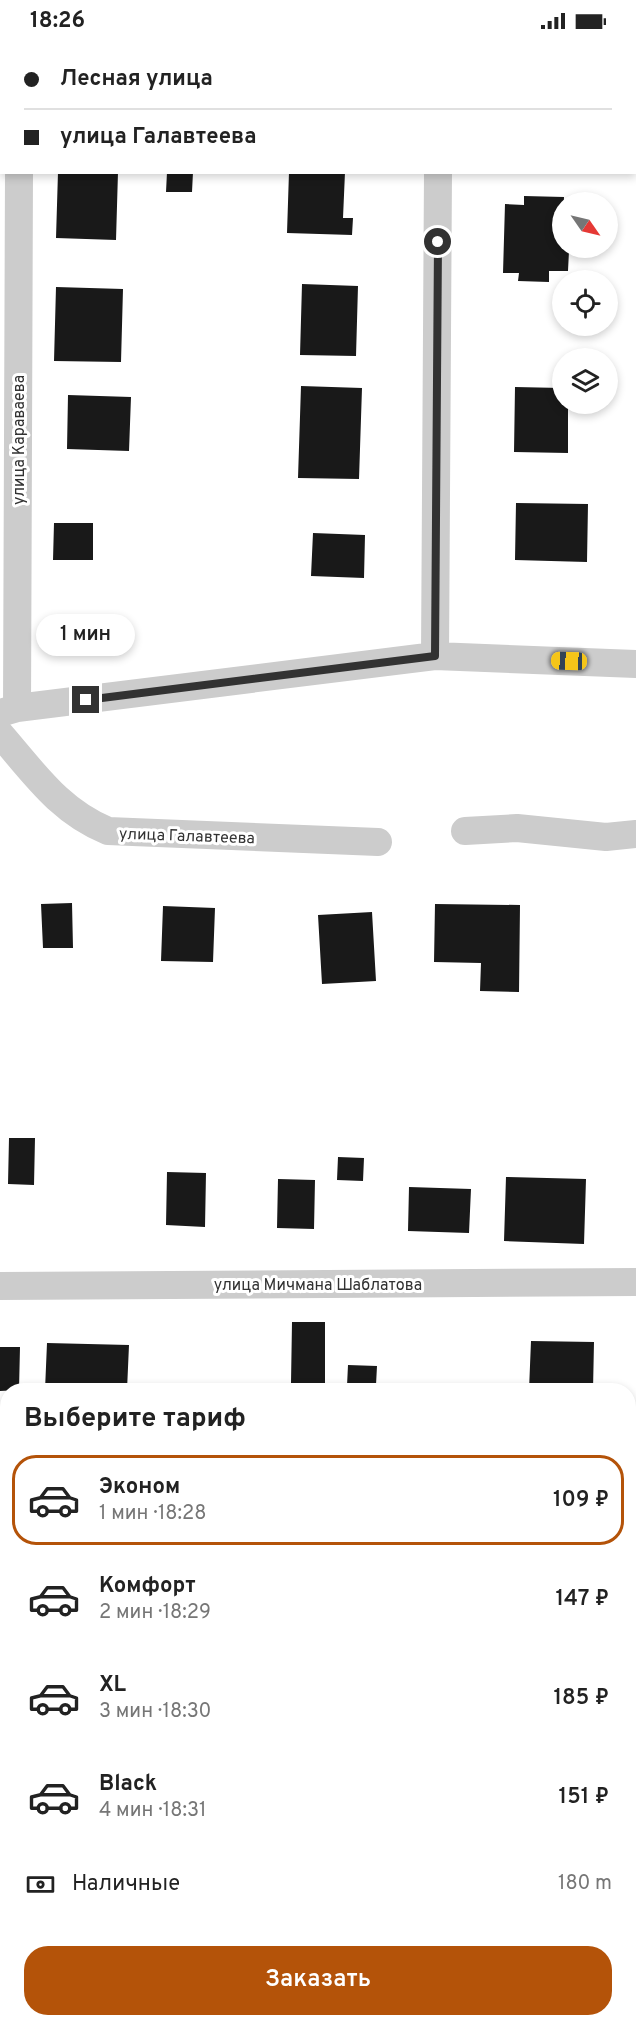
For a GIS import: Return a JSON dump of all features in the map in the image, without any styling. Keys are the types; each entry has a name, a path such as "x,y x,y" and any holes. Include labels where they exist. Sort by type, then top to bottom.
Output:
{"street":[{"name":"улица Караваева","path":"8,710 19,174"},
{"path":"435,656 438,174"},
{"path":"8,710 435,656 636,664"},
{"name":"улица Галавтеева","path":"0,734 66,808 86,822 108,831 378,842"},
{"path":"465,831 517,828 606,837 636,834"},
{"name":"улица Мичмана Шаблатова","path":"0,1286 636,1282"}],"building":[{"path":"58,174 118,174 116,240 56,238"},
{"path":"167,174 193,174 192,192 166,192"},
{"path":"289,174 345,174 343,218 353,218 352,235 287,233"},
{"path":"524,196 552,197 552,258 569,258 568,270 549,271 549,282 518,281 519,273 503,273 505,204 524,205"},
{"path":"302,284 358,286 356,356 300,355"},
{"path":"56,287 123,289 121,362 54,361"},
{"path":"301,386 362,388 359,479 298,478"},
{"path":"515,387 552,388 552,414 568,414 568,453 514,452"},
{"path":"68,395 131,397 129,451 67,449"},
{"path":"516,503 588,504 587,562 515,560"},
{"path":"54,523 93,523 93,560 53,560"},
{"path":"313,533 365,535 364,578 311,576"},
{"path":"72,903 73,948 43,948 41,904"},
{"path":"435,904 520,905 519,992 480,991 481,963 434,962"},
{"path":"163,906 215,908 213,962 161,961"},
{"path":"372,912 376,981 322,984 318,915"},
{"path":"9,1138 35,1138 34,1185 8,1184"},
{"path":"338,1157 364,1158 363,1181 337,1180"},
{"path":"167,1172 206,1173 205,1227 166,1225"},
{"path":"506,1177 586,1179 584,1244 504,1241"},
{"path":"278,1179 315,1180 314,1229 277,1228"},
{"path":"409,1187 471,1189 469,1233 408,1231"},
{"path":"292,1322 325,1322 325,1383 291,1383"},
{"path":"531,1341 594,1342 593,1383 529,1383"},
{"path":"47,1343 129,1345 127,1383 45,1383"},
{"path":"0,1347 20,1347 19,1383 0,1383"},
{"path":"348,1365 377,1366 376,1383 347,1383"}],"route":[{"path":"86,700 435,656 438,242"}]}
